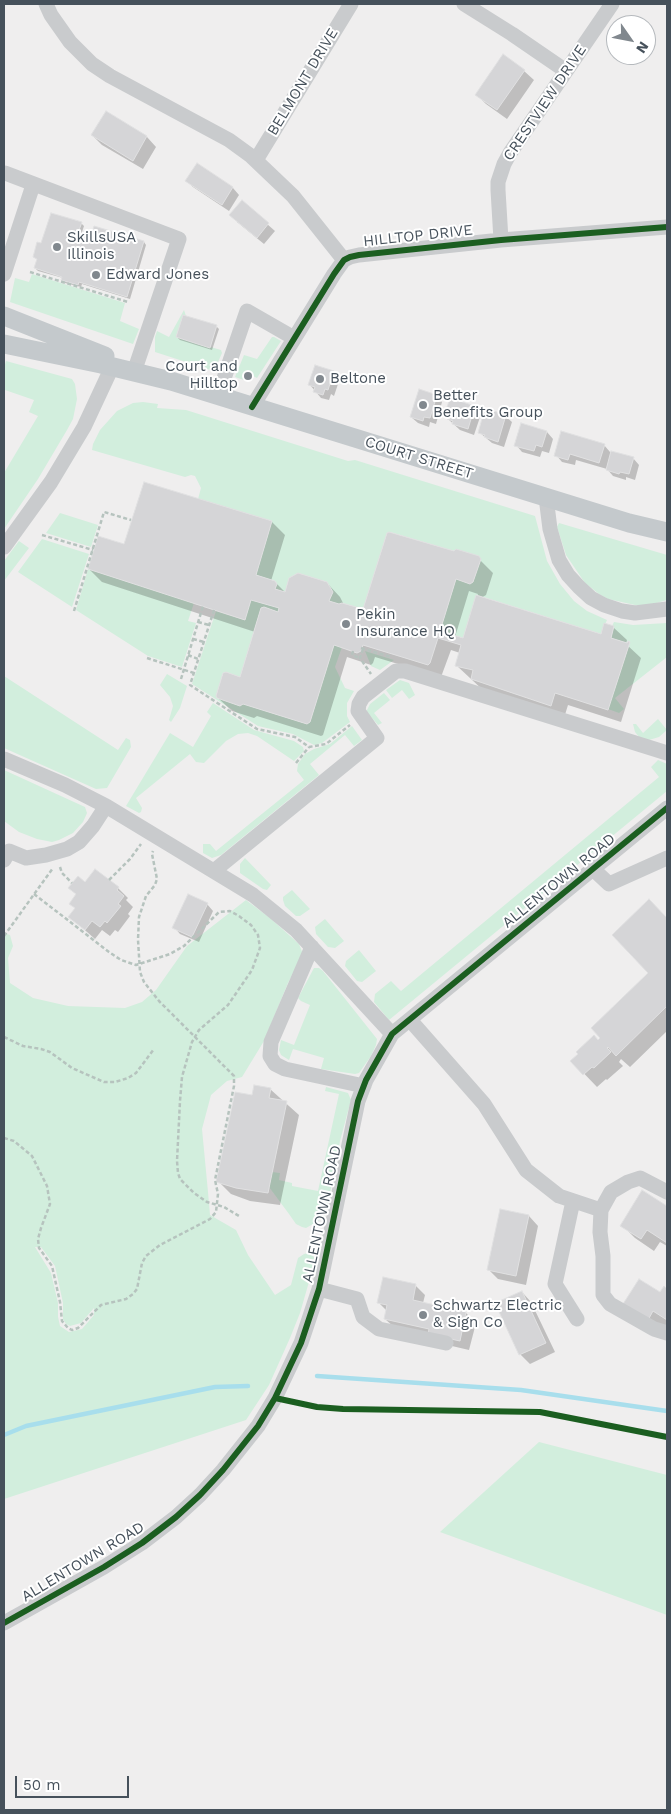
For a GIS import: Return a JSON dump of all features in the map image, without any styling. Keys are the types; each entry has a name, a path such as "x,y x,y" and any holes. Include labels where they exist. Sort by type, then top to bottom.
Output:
{"main road":[{"name":"COURT STREET","path":"4,316 134,370 629,523 667,532"},
{"name":"COURT STREET","path":"4,344 134,370"}],"street":[{"name":"HILLTOP DRIVE","path":"46,4 51,15 70,42 92,64 110,76 229,140 256,160 293,196 344,260"},
{"name":"BELMONT DRIVE","path":"256,160 350,4"},
{"path":"464,4 566,71"},
{"name":"CRESTVIEW DRIVE","path":"501,240 498,182 504,164 612,4"},
{"path":"4,174 179,239 134,370"},
{"path":"4,274 33,185"},
{"name":"HILLTOP DRIVE","path":"252,406 344,260 358,255 501,240 667,227"},
{"path":"218,396 247,311 294,338"},
{"path":"4,547 60,467 84,428 112,367"},
{"path":"546,497 550,529 559,560 579,588 598,601 622,611 635,613 667,609"},
{"path":"214,870 377,738 358,711 359,704 363,697 396,671 404,670 664,748"},
{"path":"4,759 65,785 106,806 253,894 296,930 392,1034"},
{"path":"4,860 9,851 26,858 66,849 79,842 93,826 106,806"},
{"name":"ALLENTOWN ROAD","path":"4,1623 104,1567 142,1543 176,1517 223,1470 252,1434 275,1398 301,1343 320,1289 358,1101 392,1034 667,808"},
{"path":"594,869 608,884 667,858"},
{"path":"312,948 271,1042 270,1056 275,1064 285,1069 364,1086"},
{"path":"410,1020 484,1104 526,1170 559,1196 601,1210"},
{"path":"667,1192 640,1178 628,1182 611,1192 601,1210 600,1232 603,1256 603,1295 610,1304 654,1329 667,1333"},
{"path":"573,1200 555,1284 577,1319"},
{"path":"320,1289 357,1299 363,1318 379,1329 446,1343"}],"path":[{"path":"30,272 128,302"},
{"path":"74,611 104,512 131,520"},
{"path":"42,535 93,550"},
{"path":"181,679 203,606"},
{"path":"214,610 190,685 257,729 295,737 309,747"},
{"path":"198,622 209,625"},
{"path":"193,639 204,642"},
{"path":"360,658 362,649 398,659"},
{"path":"353,651 352,655 360,658 374,678"},
{"path":"188,655 198,658"},
{"path":"147,658 194,673"},
{"path":"296,763 309,747 326,744 353,722"},
{"path":"109,880 130,859 143,841"},
{"path":"4,1138 14,1141 32,1156 47,1186 50,1204 40,1228 38,1248 52,1266 62,1321 72,1330 78,1328 101,1305 126,1299 133,1294 137,1289 142,1263 146,1256 160,1245 210,1219 216,1212 218,1194 215,1180 234,1086 234,1076 150,991 144,982 139,965 139,917 146,896 155,885 157,879 152,854 155,848"},
{"path":"58,861 62,873 72,883"},
{"path":"4,936 54,868"},
{"path":"34,894 115,956 129,964 139,965 170,954 184,946 219,912 230,911 251,925 258,935 260,948 252,970 228,1006 199,1030 195,1036 189,1049 182,1077 177,1161 180,1179 194,1193 207,1202 224,1207 239,1216"},
{"path":"4,1037 23,1046 50,1052 72,1068 104,1082 115,1082 136,1073 154,1048"}],"green space":[{"path":"32,274 125,303 120,321 139,329 133,344 10,302 15,278 29,282"},
{"path":"184,310 186,316 183,315 176,337 221,350 222,353 214,371 155,352 157,331 169,337"},
{"path":"272,337 281,341 257,378 253,376 247,381 235,377 244,355 257,359"},
{"path":"6,361 72,379 75,384 77,399 73,419 67,430 38,479 4,529 4,473 38,416 29,412 34,400 5,390 4,392 4,368"},
{"path":"133,403 158,404 157,408 186,410 348,461 355,460 535,516 547,561 560,584 574,601 587,611 607,620 601,634 477,595 463,638 440,631 456,579 470,584 473,582 481,559 390,532 387,533 363,609 329,601 332,592 327,582 298,573 289,578 285,592 275,589 277,584 275,581 256,575 272,521 198,499 201,488 195,476 185,477 92,450 100,430 117,411"},
{"path":"60,513 98,525 91,547 46,533"},
{"path":"559,523 667,555 667,600 650,605 635,605 608,599 599,594 585,583 566,555 557,527"},
{"path":"42,539 89,554 72,607 18,572"},
{"path":"19,541 29,548 4,581 4,561"},
{"path":"88,569 194,603 188,621 196,623 182,667 148,656 76,610"},
{"path":"251,600 279,608 278,612 264,607 261,608 240,677 226,672 223,673 216,696 240,706 243,704 307,724 310,722 334,645 342,647 335,667 345,688 354,691 347,703 347,716 350,722 322,743 314,745 293,734 258,726 192,684 216,611 244,620"},
{"path":"614,622 633,625 667,623 667,657 615,698 624,709 619,713 608,709 630,642 628,641 627,643 611,638"},
{"path":"365,651 394,660 380,670 371,666"},
{"path":"167,674 187,686 180,708 171,722 169,720 173,706 170,697 160,685"},
{"path":"4,676 118,750 126,738 130,740 131,747 107,788 96,789 4,748"},
{"path":"400,680 409,683 415,695 409,699 402,690 392,698 386,690"},
{"path":"384,693 390,700 374,713 382,723 378,725 367,710 370,704"},
{"path":"213,703 254,730 294,741 303,747 304,751 294,761 257,736 248,733 238,734 226,741 204,763 196,762 190,754 136,798 142,808 141,812 139,813 126,806 170,733 193,747 211,716 207,712"},
{"path":"658,719 667,730 659,737 649,740 640,738 635,732 633,724 636,724 643,733"},
{"path":"352,726 362,740 354,746 345,735 310,764 319,775 221,855 212,858 203,853 203,844 210,844 216,851 304,780 297,771 298,764 305,754 330,744"},
{"path":"658,760 667,764 667,791 389,1020 374,1002 375,994 391,981 401,991 659,777 651,767"},
{"path":"4,770 85,807 87,813 83,822 73,833 52,842 19,832 4,821"},
{"path":"245,858 271,885 267,890 240,873 240,864"},
{"path":"292,890 310,909 300,916 296,916 285,906 283,900 283,897"},
{"path":"246,900 299,944 303,954 288,983 264,1041 242,1077 227,1081 211,1095 202,1129 210,1215 236,1230 248,1255 275,1295 291,1285 298,1258 308,1253 314,1257 315,1268 313,1268 300,1313 269,1385 246,1420 4,1499 4,933 10,935 13,946 8,958 10,983 33,998 68,1006 125,1008 142,1002 156,990 187,946","holes":["35,1247 41,1247 55,1266 63,1303 63,1319 66,1324 70,1326 81,1323 94,1308 94,1315 82,1329 69,1332 60,1326 58,1303 51,1273"]},
{"path":"325,919 344,941 335,948 328,947 316,934 315,927"},
{"path":"359,950 376,971 362,982 357,981 345,966 346,961"},
{"path":"314,968 319,968 323,971 377,1039 371,1056 359,1073 321,1069 324,1058 293,1049 289,1060 281,1055 279,1050 281,1040 294,1045 310,1005 298,998"},
{"path":"326,1087 348,1093 351,1100 340,1141 326,1214 306,1228 296,1224 269,1187 272,1172 280,1173 279,1180 292,1183 292,1186 318,1191 339,1094 325,1091"},
{"path":"539,1442 667,1475 667,1615 440,1532"}],"building":[{"path":"503,54 525,70 497,110 475,95"},
{"path":"106,111 147,136 133,161 91,135"},
{"path":"197,163 233,187 222,205 185,181"},
{"path":"242,200 269,223 257,238 229,215"},
{"path":"51,213 82,222 78,233 91,237 94,226 144,241 127,297 79,282 78,285 61,280 62,277 34,268 37,259 33,257 37,242 41,243"},
{"path":"183,315 217,325 210,348 176,337"},
{"path":"315,365 334,371 328,390 325,389 323,395 313,392 315,387 308,385"},
{"path":"419,389 437,395 430,418 424,417 423,421 410,417"},
{"path":"450,398 475,406 468,429 452,424 453,421 447,419 449,411 446,410"},
{"path":"485,408 506,415 498,442 478,433"},
{"path":"521,423 547,431 542,447 536,445 534,451 514,446"},
{"path":"561,431 605,444 599,463 570,454 568,460 554,456"},
{"path":"611,451 634,457 629,474 620,472 619,474 606,470"},
{"path":"144,482 272,521 256,575 275,581 277,584 275,589 285,592 289,578 298,573 327,582 333,592 329,601 339,604 342,603 363,609 387,533 389,532 454,551 456,549 479,556 481,559 473,582 470,584 456,579 440,631 463,638 476,595 601,634 604,623 614,626 611,638 627,643 628,641 630,642 608,710 555,693 551,706 471,679 473,670 455,666 461,645 438,638 428,665 363,645 361,651 357,653 334,645 310,722 307,724 217,698 223,673 226,672 240,677 261,608 264,607 278,612 279,608 251,600 245,620 88,569 98,536 124,544"},
{"path":"95,869 119,887 117,890 124,896 118,904 121,906 107,923 105,921 100,927 92,921 85,930 68,917 75,908 69,904 76,894 68,888 78,876 85,882"},
{"path":"188,894 208,903 192,937 172,928"},
{"path":"649,899 667,918 667,1006 616,1056 608,1047 611,1052 594,1068 592,1067 583,1075 570,1061 578,1054 576,1052 594,1035 598,1040 600,1038 591,1028 648,973 612,935"},
{"path":"254,1085 271,1088 269,1098 287,1101 268,1193 236,1188 216,1182 235,1092 252,1095"},
{"path":"642,1190 667,1206 667,1243 647,1230 641,1239 620,1226"},
{"path":"500,1209 529,1215 516,1276 487,1270"},
{"path":"383,1277 416,1284 413,1300 466,1312 460,1341 428,1334 429,1329 384,1319 387,1305 377,1303"},
{"path":"639,1279 660,1292 664,1286 667,1289 667,1320 653,1311 648,1320 623,1304"},
{"path":"522,1291 546,1343 519,1355 495,1303"}],"waterway":[{"path":"317,1376 521,1390 667,1411"},
{"path":"4,1435 26,1426 215,1387 248,1386"}],"cycle path":[{"path":"252,407 334,274 344,260 350,257 501,240 667,227"},
{"path":"4,1623 104,1567 142,1543 176,1517 223,1470 258,1426 275,1398 301,1343 319,1289 358,1101 366,1080 392,1034 667,808"},
{"path":"275,1398 317,1407 343,1409 540,1412 667,1437"}],"place":[{"name":"SkillsUSA Illinois","path":"57,247"},
{"name":"Edward Jones","path":"96,275"},
{"name":"Court and Hilltop","path":"248,376"},
{"name":"Beltone","path":"320,379"},
{"name":"Better Benefits Group","path":"423,405"},
{"name":"Pekin Insurance HQ","path":"346,624"},
{"name":"Schwartz Electric & Sign Co","path":"423,1315"}]}
